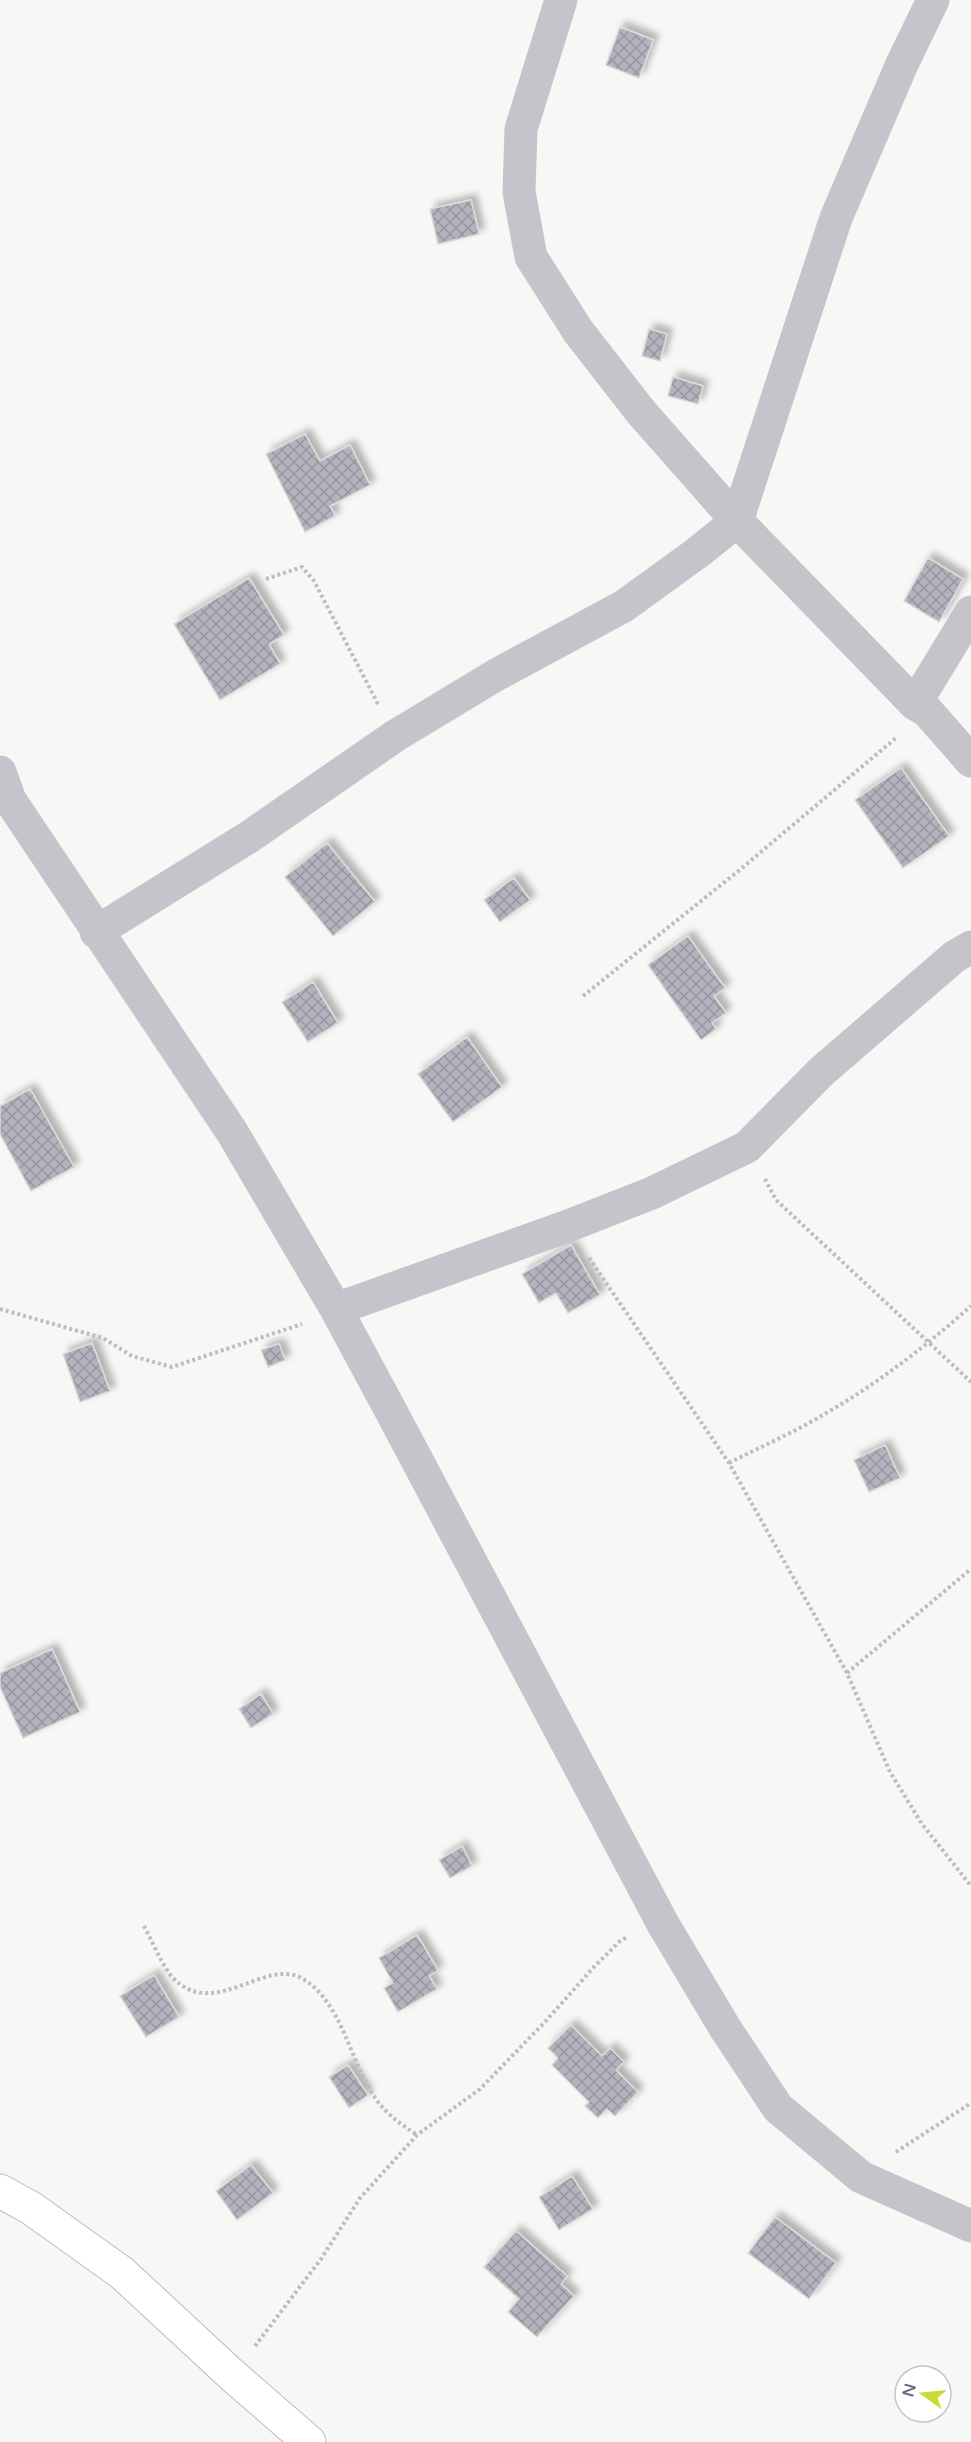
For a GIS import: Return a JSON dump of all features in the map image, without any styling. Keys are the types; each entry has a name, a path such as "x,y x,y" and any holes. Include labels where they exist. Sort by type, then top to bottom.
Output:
{"street":[{"path":"561,0 521,129 519,192 531,257 578,331 634,403 736,521 971,761"},
{"path":"96,933 249,837 395,736 496,675 624,606 697,554 736,521 836,218 902,64 933,0"},
{"path":"921,708 971,612"},
{"path":"0,772 10,800 96,933 232,1132 336,1309 663,1924 725,2028 778,2108 861,2177 971,2226"},
{"path":"336,1309 568,1226 652,1193 747,1147 821,1072 954,957 971,947"},
{"path":"0,2190 31,2208 122,2273 232,2375 309,2442"}],"path":[{"path":"266,579 302,567 314,581 395,736"},
{"path":"583,996 742,868 921,708"},
{"path":"747,1147 776,1200 971,1382"},
{"path":"568,1226 729,1463 847,1673 890,1772 922,1824 971,1887"},
{"path":"729,1463 822,1416 873,1384 931,1343 971,1306"},
{"path":"0,1310 103,1338 132,1356 172,1367 295,1328 336,1309"},
{"path":"847,1673 971,1569"},
{"path":"232,2375 321,2259 360,2198 417,2135 480,2089 620,1941 638,1931 663,1924"},
{"path":"144,1926 172,1978 192,1990 210,1995 281,1975 300,1977 318,1990 343,2030 375,2098 391,2117 417,2135"},
{"path":"861,2177 971,2103"}],"building":[{"path":"620,27 653,40 639,78 606,65"},
{"path":"471,200 479,234 438,244 430,209"},
{"path":"649,329 667,334 660,361 642,356"},
{"path":"673,377 703,386 698,404 668,396"},
{"path":"305,434 320,461 350,445 370,485 330,506 335,516 305,532 266,454"},
{"path":"928,558 963,579 939,622 904,601"},
{"path":"249,578 284,635 269,644 280,664 220,700 174,624"},
{"path":"901,768 949,836 903,868 855,800"},
{"path":"327,843 375,902 333,936 285,877"},
{"path":"514,878 530,900 500,922 484,900"},
{"path":"688,936 725,988 714,996 726,1013 712,1023 716,1029 701,1040 648,965"},
{"path":"313,982 338,1023 308,1042 282,1002"},
{"path":"467,1037 502,1087 453,1122 418,1074"},
{"path":"30,1089 74,1167 31,1191 0,1134 0,1106"},
{"path":"571,1245 600,1295 568,1313 556,1293 539,1303 522,1274"},
{"path":"92,1343 110,1391 80,1402 63,1354"},
{"path":"279,1344 285,1360 268,1367 261,1350"},
{"path":"885,1445 900,1478 869,1492 854,1460"},
{"path":"52,1649 80,1712 23,1738 0,1687 0,1673"},
{"path":"261,1694 273,1714 251,1728 239,1709"},
{"path":"462,1846 472,1866 450,1878 439,1860"},
{"path":"417,1935 438,1970 429,1976 437,1989 398,2012 384,1988 393,1983 379,1958"},
{"path":"154,1975 179,2017 146,2037 120,1996"},
{"path":"571,2025 602,2056 610,2048 624,2062 616,2070 638,2092 615,2116 607,2109 598,2118 585,2106 589,2102 552,2065 558,2058 548,2048"},
{"path":"348,2065 368,2095 349,2108 329,2077"},
{"path":"251,2165 273,2193 237,2220 216,2191"},
{"path":"572,2176 593,2209 559,2230 539,2197"},
{"path":"775,2217 836,2263 809,2299 748,2253"},
{"path":"516,2231 567,2276 561,2284 574,2296 537,2337 508,2312 519,2299 484,2267"}]}
